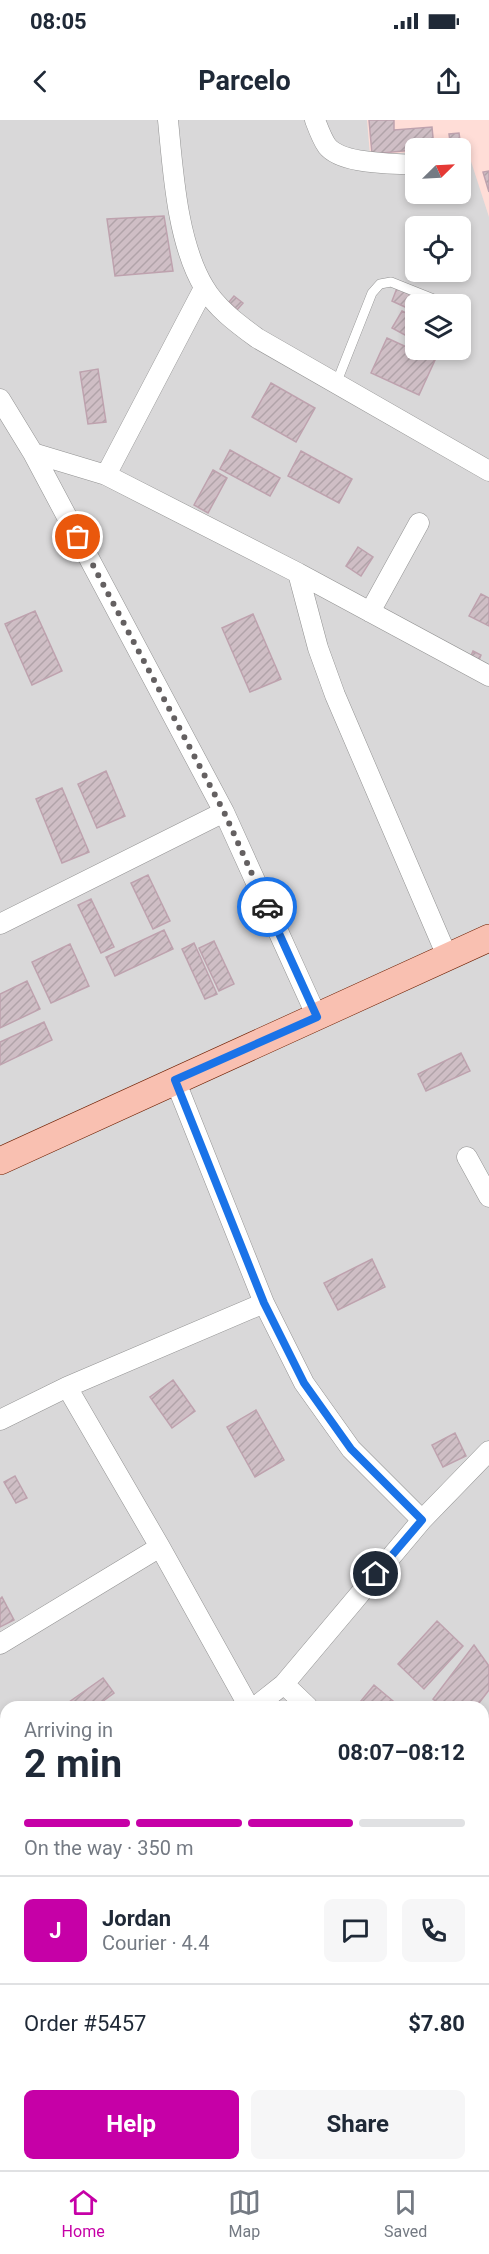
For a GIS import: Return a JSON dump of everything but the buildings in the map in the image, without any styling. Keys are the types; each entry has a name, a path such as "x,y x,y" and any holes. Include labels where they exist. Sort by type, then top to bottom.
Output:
{"street":[{"path":"168,120 180,217 191,257 204,288 234,321 257,338 489,471"},
{"path":"315,120 328,147 337,154 373,162 405,164"},
{"path":"105,475 204,288"},
{"path":"0,399 33,453 224,812 317,1017"},
{"path":"33,453 105,475 298,573 489,676"},
{"path":"370,612 419,523"},
{"path":"298,573 318,648 335,695 447,956"},
{"path":"0,924 224,812"},
{"path":"0,1161 489,938"},
{"path":"175,1080 264,1303 304,1383 351,1449 422,1520"},
{"path":"467,1157 489,1197"},
{"path":"0,1420 66,1387 264,1303"},
{"path":"66,1387 160,1547 246,1701"},
{"path":"263,1701 284,1684 422,1520 489,1451"},
{"path":"0,1644 160,1547"},
{"path":"284,1684 302,1701"}],"lane":[{"path":"336,384 372,293 380,284 391,282 421,294"}],"shaded area":[{"path":"0,120 489,120 489,1701 0,1701"},
{"path":"367,120 489,120 489,217 471,161 471,138 405,138 405,153 370,155"}],"way so far":[{"path":"78,537 224,812 267,907"}],"route":[{"path":"267,907 317,1017 175,1080 264,1303 304,1383 351,1449 422,1520 376,1574"}]}
